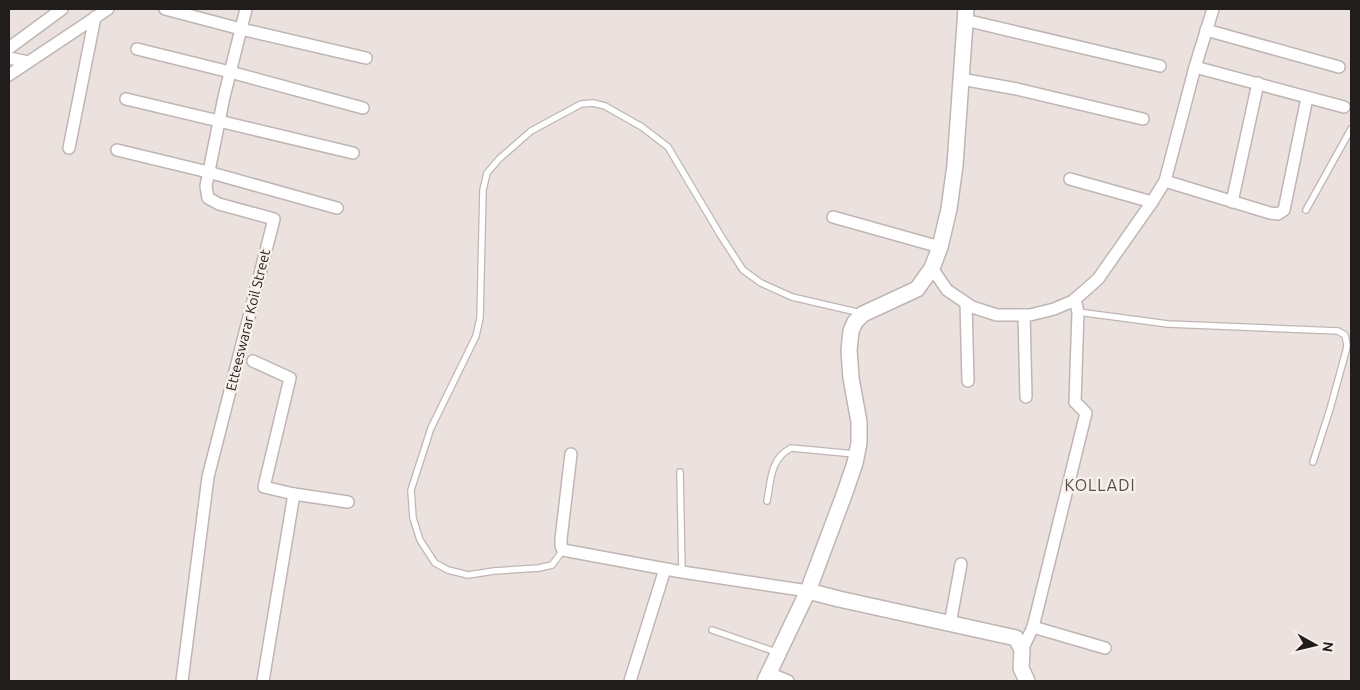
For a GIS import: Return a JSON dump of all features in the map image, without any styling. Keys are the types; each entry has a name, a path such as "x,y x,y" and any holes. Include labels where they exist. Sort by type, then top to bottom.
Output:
{"street":[{"path":"9,48 62,9"},
{"path":"9,75 108,9"},
{"path":"165,9 366,58"},
{"name":"Etteeswarar Koil Street","path":"186,681 208,478 274,219 219,204 208,198 206,186 230,72 246,9"},
{"path":"932,268 947,290 972,307 997,315 1030,315 1054,309 1073,302 1098,279 1165,181 1195,67 1213,9"},
{"path":"788,681 767,677 808,591 857,455 860,422 851,378 849,350 851,331 855,322 863,314 916,289 932,268 940,247 955,165 966,14 1160,66"},
{"path":"69,148 96,17"},
{"path":"1206,30 1340,67"},
{"path":"137,49 363,108"},
{"path":"9,58 28,62"},
{"path":"1195,67 1348,108"},
{"path":"961,79 1017,89 1143,119"},
{"path":"1232,202 1258,83"},
{"path":"1165,181 1278,214 1284,210 1307,98"},
{"path":"126,99 353,154"},
{"path":"117,150 208,172 337,208"},
{"path":"1070,179 1152,202"},
{"path":"833,217 940,247"},
{"path":"1027,681 1021,668 1022,650 1033,627 1086,413 1075,402 1078,312 1076,299"},
{"path":"966,303 968,381"},
{"path":"1024,315 1026,397"},
{"path":"253,361 290,378 264,487 294,494 348,502"},
{"path":"570,454 560,540 563,550 682,572 808,591 1016,638 1022,650"},
{"path":"263,681 294,494"},
{"path":"950,624 961,564"},
{"path":"630,681 665,569"},
{"path":"1033,627 1105,648"}],"lane":[{"path":"563,550 552,565 539,568 468,575 448,570 434,563 420,540 413,518 410,490 431,428 476,336 480,318 483,190 487,173 499,159 531,131 581,104 593,103 605,106 642,128 668,148 743,270 761,283 792,297 863,314"},
{"path":"1306,210 1351,129"},
{"path":"1078,312 1168,324 1338,331 1345,335 1346,351 1330,409 1312,462"},
{"path":"767,501 773,466 783,452 791,448 857,455"},
{"path":"680,472 682,572"},
{"path":"712,630 778,653"}],"district":[{"name":"KOLLADI","path":"1100,485"}]}
